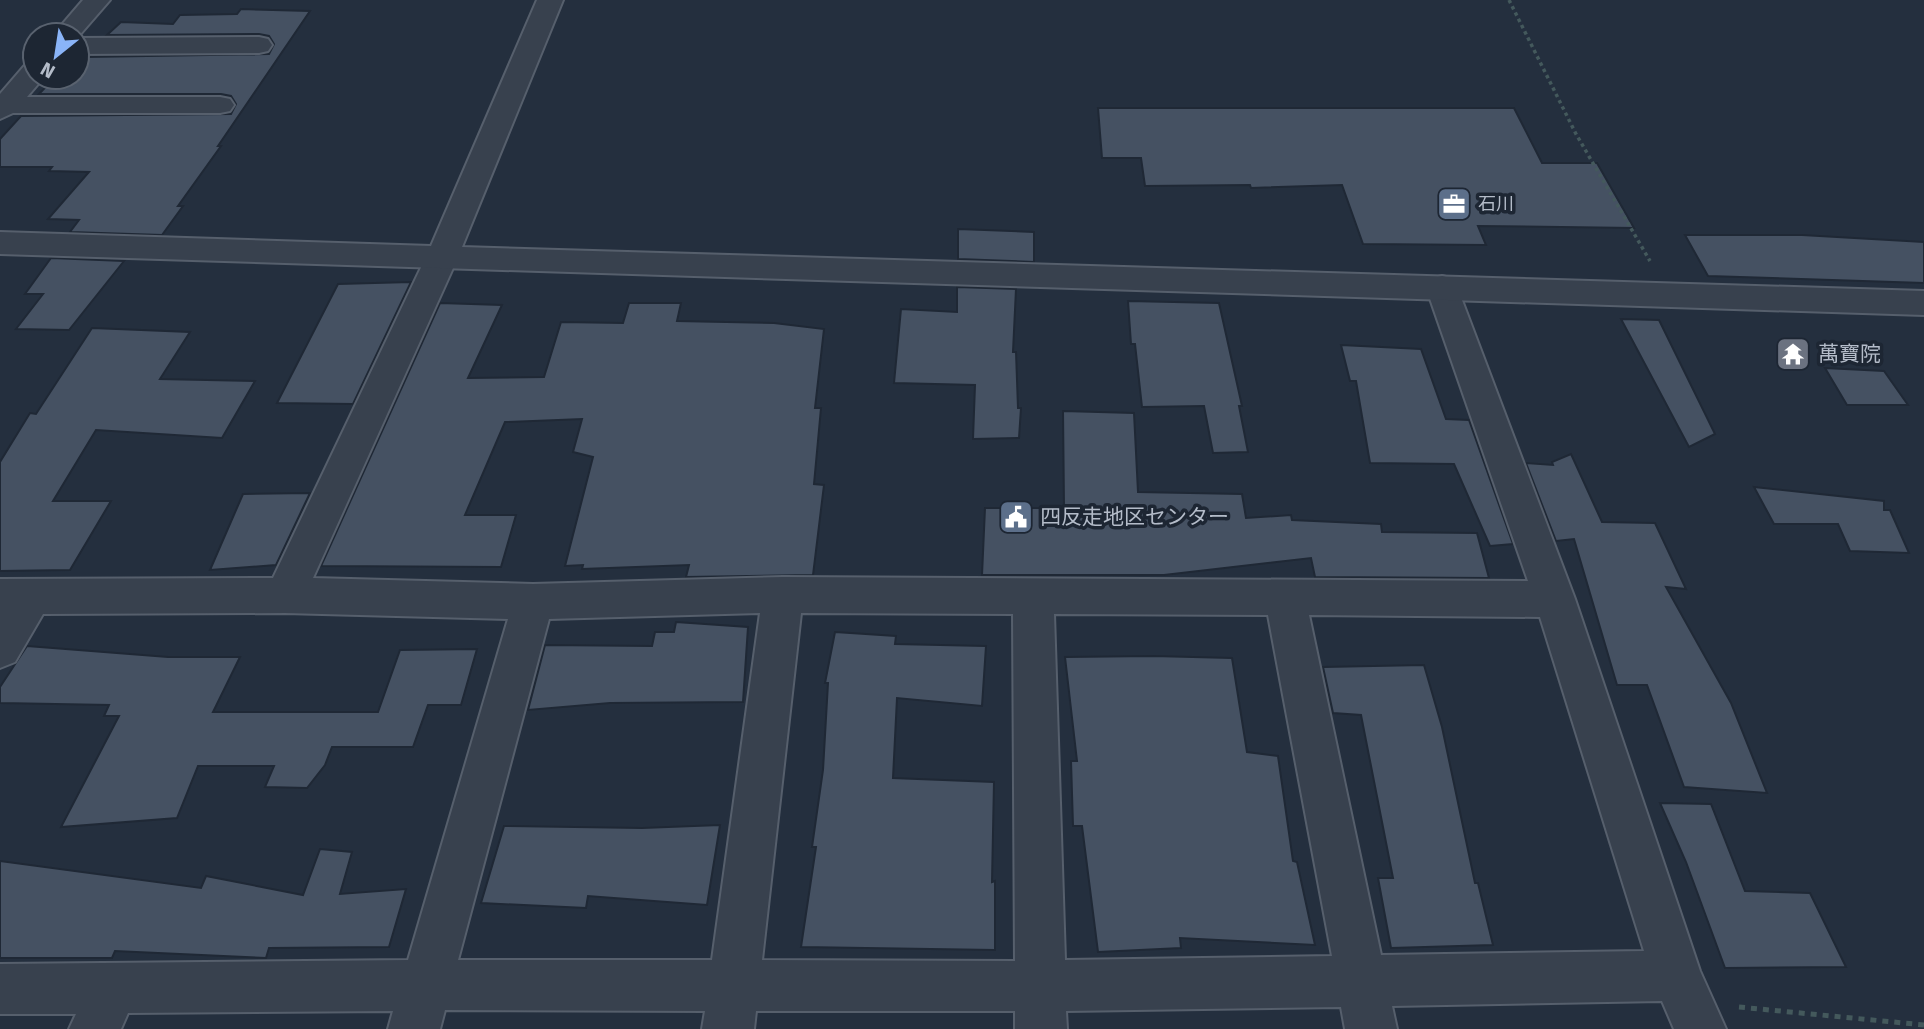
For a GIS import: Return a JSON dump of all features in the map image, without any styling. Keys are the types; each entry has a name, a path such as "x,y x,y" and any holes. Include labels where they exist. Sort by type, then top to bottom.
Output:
{"street":[{"path":"78,21 97,0"},
{"path":"285,595 442,257 550,0"},
{"path":"91,46 259,45"},
{"path":"3,108 21,87"},
{"path":"3,108 220,105"},
{"path":"0,243 1924,303"},
{"path":"0,989 105,1008 1040,1007 1361,981 1689,1003 1555,598 1442,287"},
{"path":"0,649 15,598 285,595 533,602 783,596 1555,598"},
{"path":"730,1008 783,596"},
{"path":"1285,596 1371,1029"},
{"path":"1033,598 1040,1007"},
{"path":"421,1007 533,602"}],"path":[{"path":"1508,0 1576,134 1670,296"},
{"path":"1689,1003 1924,1025"}],"building":[{"path":"241,9 310,11 178,206 183,206 162,235 70,232 79,220 48,219 89,172 49,171 52,167 0,167 0,139 21,116 231,114 236,104 231,96 221,94 39,94 42,91 91,91 91,57 269,54 274,44 269,36 259,34 107,35 121,22 173,24 180,15 237,14"},
{"path":"1098,108 1514,108 1542,163 1597,163 1634,228 1478,226 1486,245 1363,244 1342,185 1251,188 1250,185 1145,186 1141,158 1102,158"},
{"path":"958,229 1034,232 1034,262 958,259"},
{"path":"1685,235 1802,235 1924,242 1924,283 1708,276"},
{"path":"51,258 124,261 69,330 16,329 43,294 25,294"},
{"path":"411,282 353,404 277,403 338,284"},
{"path":"957,287 1016,289 1013,352 1016,352 1018,408 1021,408 1019,438 973,439 975,385 894,383 901,309 957,312"},
{"path":"1128,301 1219,303 1242,406 1239,406 1248,452 1213,453 1204,406 1142,407 1135,344 1131,344"},
{"path":"440,303 502,305 468,378 544,377 561,322 623,323 629,303 681,303 677,321 774,323 824,329 815,408 821,408 814,484 824,485 813,575 686,577 689,565 582,569 583,565 565,566 593,457 573,452 582,419 505,422 465,515 516,515 501,567 321,566"},
{"path":"1621,319 1659,320 1715,434 1689,447"},
{"path":"92,328 190,332 160,379 255,381 222,438 96,430 53,501 111,501 70,570 0,571 0,462 30,413 36,414"},
{"path":"1341,345 1421,349 1446,419 1469,420 1513,544 1490,546 1454,464 1370,463 1356,381 1350,381"},
{"path":"1825,368 1884,371 1908,405 1847,405"},
{"path":"1063,411 1134,413 1138,492 1242,494 1246,518 1291,515 1292,520 1381,524 1382,532 1477,533 1489,578 1315,577 1311,558 1164,575 982,575 985,508 1064,508"},
{"path":"1571,454 1602,522 1655,523 1686,589 1666,587 1731,703 1767,793 1684,787 1647,685 1617,685 1574,539 1556,541 1526,463 1553,465 1552,462"},
{"path":"1754,487 1884,501 1884,510 1890,510 1909,553 1850,551 1838,524 1774,524"},
{"path":"310,493 276,565 210,570 243,494"},
{"path":"676,622 748,627 743,702 610,703 528,710 545,645 652,646 655,632 674,632"},
{"path":"835,632 896,636 895,644 986,646 982,706 897,698 893,778 994,782 992,882 995,881 995,950 801,947 816,847 812,847 823,770 828,683 825,683"},
{"path":"27,646 168,657 240,657 213,712 378,712 400,650 477,649 461,705 428,705 413,747 332,747 325,765 307,788 265,787 274,766 198,766 177,818 61,827 119,716 104,716 109,705 0,703 0,687"},
{"path":"1065,657 1232,658 1247,752 1278,756 1293,861 1297,862 1315,945 1180,938 1181,948 1098,952 1082,826 1073,826 1071,761 1077,761"},
{"path":"1424,665 1442,727 1475,883 1478,883 1493,945 1391,948 1378,878 1393,878 1361,715 1333,713 1323,667"},
{"path":"1660,803 1711,804 1745,891 1810,893 1846,967 1725,968 1686,862"},
{"path":"720,825 707,905 588,896 586,908 481,903 504,826 642,828"},
{"path":"320,849 352,852 340,894 406,889 389,947 269,948 266,958 115,951 112,958 0,958 0,861 201,888 206,876 303,895"}],"place":[{"name":"石川","path":"1454,204"},
{"name":"萬寶院","path":"1793,354"},
{"name":"四反走地区センター","path":"1016,517"}]}
